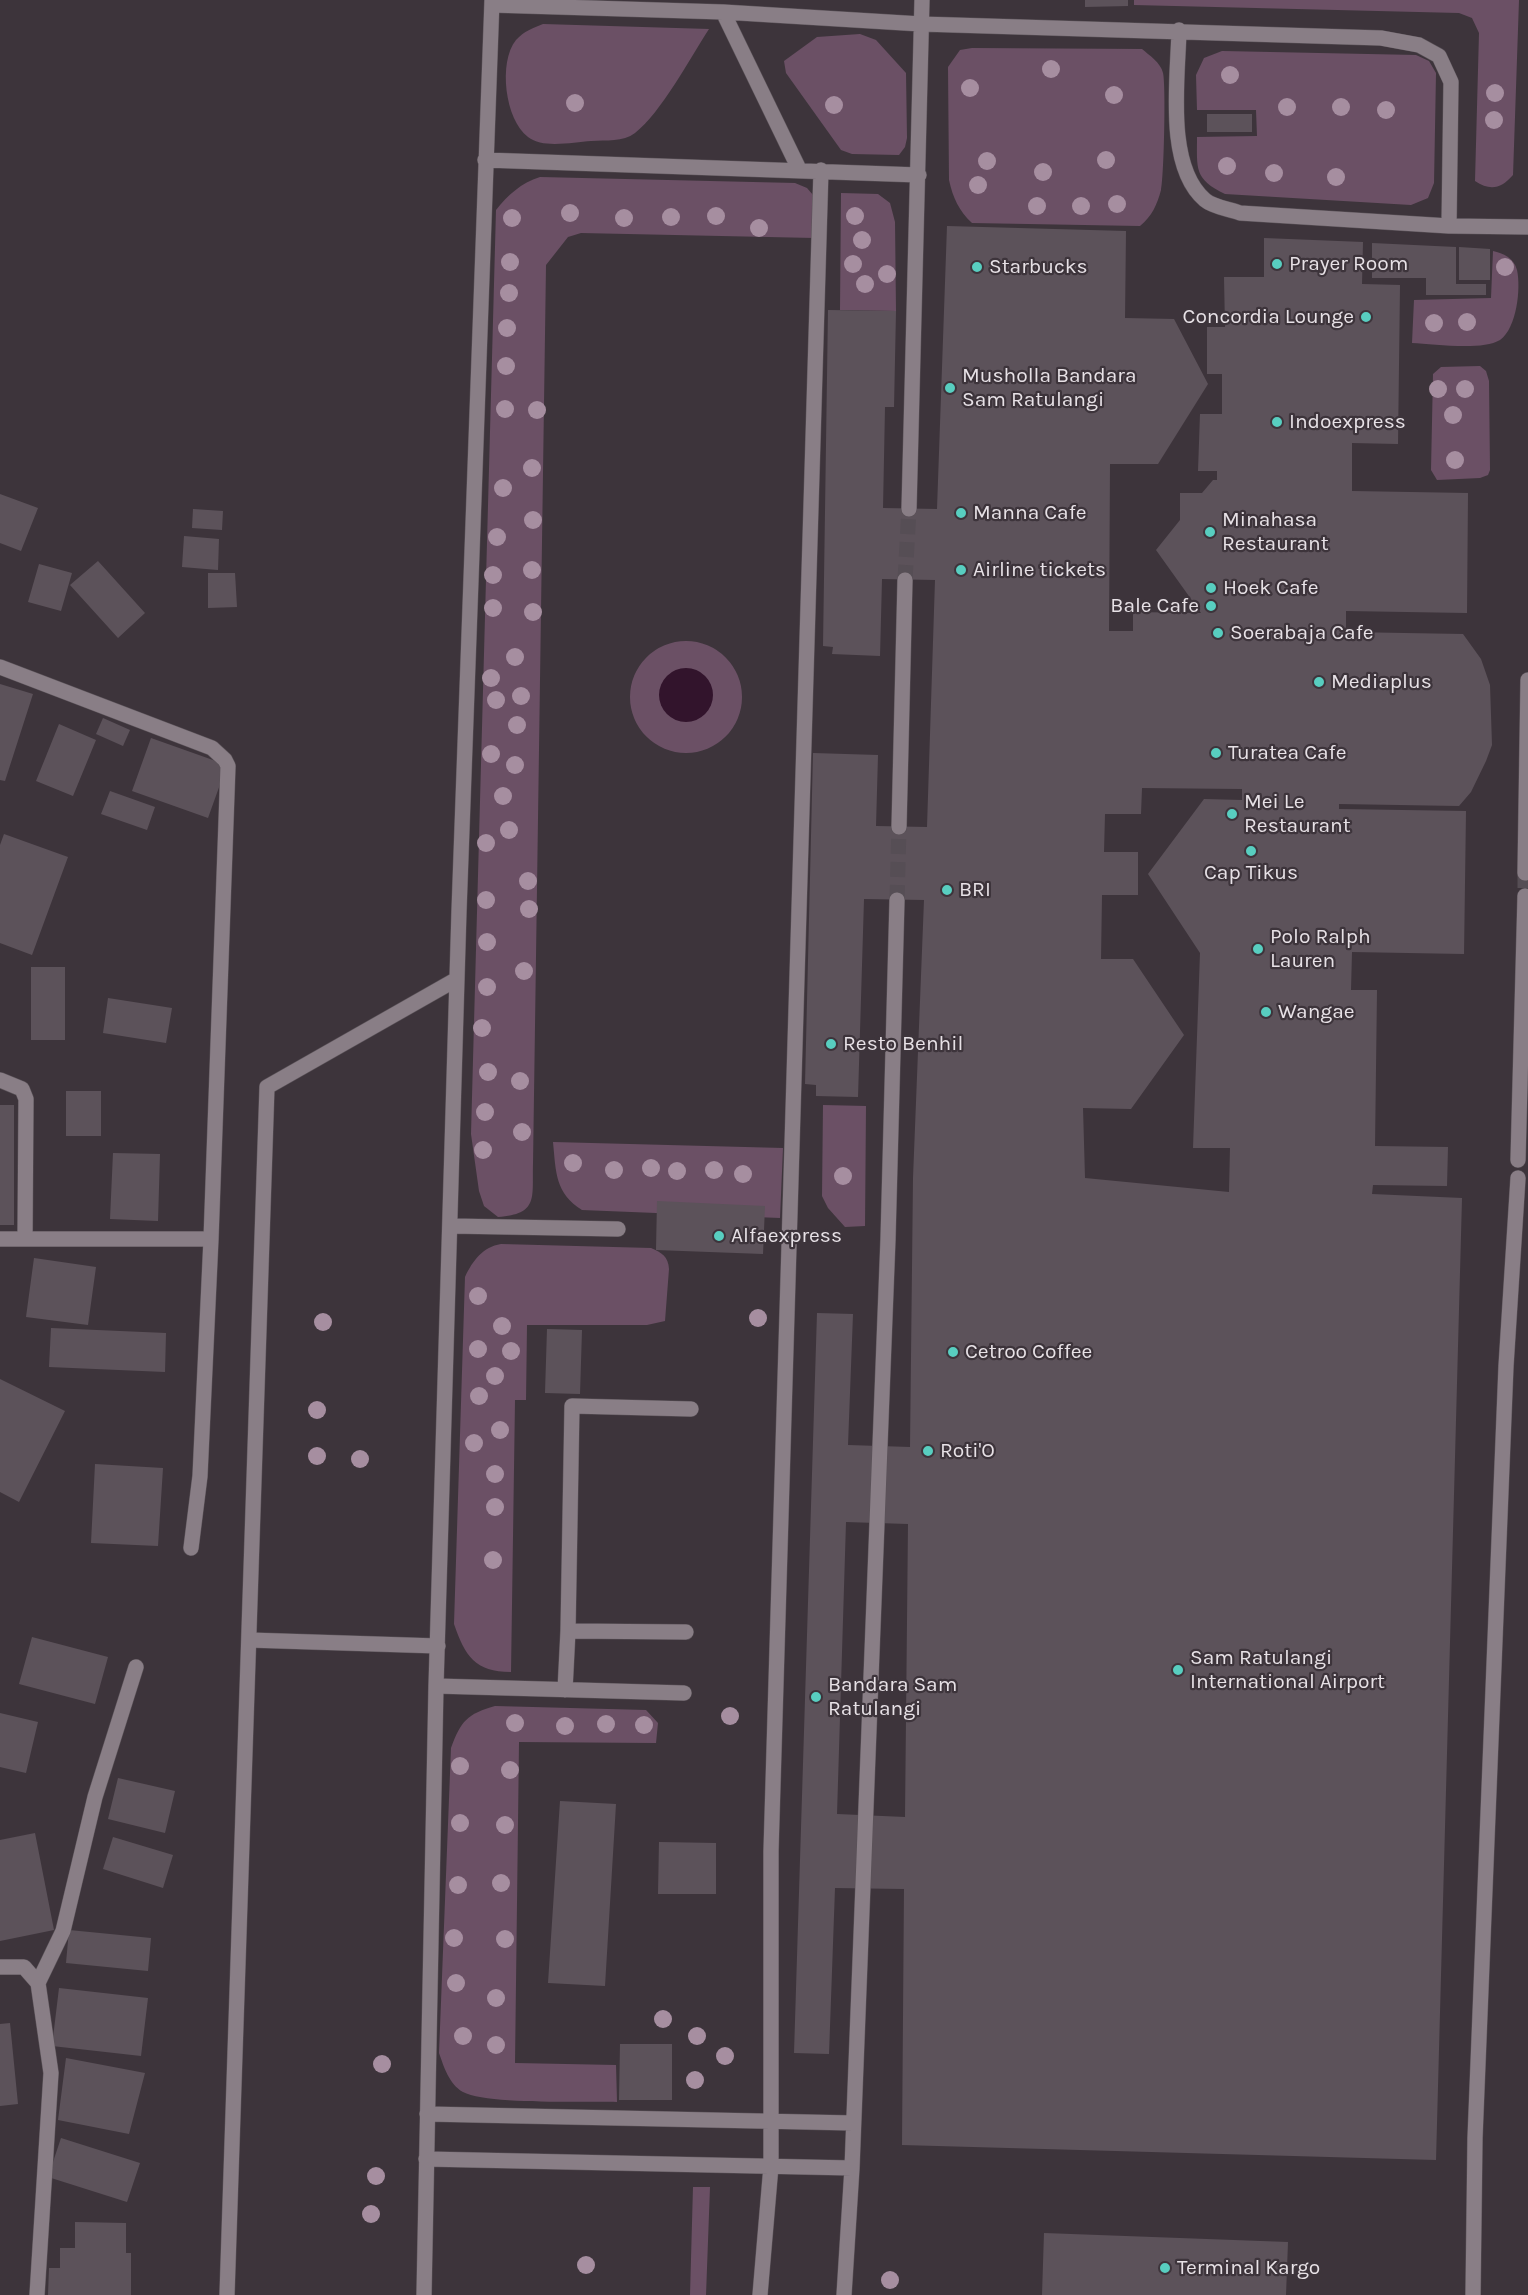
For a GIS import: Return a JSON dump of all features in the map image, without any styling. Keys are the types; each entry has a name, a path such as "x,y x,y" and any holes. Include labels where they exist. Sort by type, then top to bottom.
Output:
{"street":[{"path":"909,509 922,0"},
{"path":"424,2295 436,1686 457,979 492,2 723,12 921,24 1179,30 1381,38 1419,45 1439,56 1451,82 1449,226"},
{"path":"723,12 799,169"},
{"path":"1179,30 1177,125 1182,157 1191,186 1207,202 1240,213 1449,226 1528,227"},
{"path":"485,160 799,169 918,175"},
{"path":"760,2295 771,2166 771,1851 821,170"},
{"path":"899,827 905,580"},
{"path":"0,667 212,748 228,766 200,1476 191,1548"},
{"path":"1525,873 1528,680"},
{"path":"1518,1160 1525,896"},
{"path":"844,2295 852,2168 888,1239 897,900"},
{"path":"227,2295 267,1087 457,979"},
{"path":"0,1080 22,1089 26,1099 25,1239"},
{"path":"1473,2295 1475,2138 1506,1366 1518,1178"},
{"path":"451,1226 618,1229"},
{"path":"0,1239 211,1239"},
{"path":"565,1690 572,1406 691,1409"},
{"path":"568,1631 686,1632"},
{"path":"249,1640 438,1646"},
{"path":"38,1983 63,1931 95,1797 136,1667"},
{"path":"436,1686 684,1694"},
{"path":"0,1967 24,1967 38,1983 51,2073 37,2295"},
{"path":"427,2114 853,2123"},
{"path":"426,2159 852,2168"}],"shaded area":[{"path":"1134,0 1519,0 1513,175 1500,186 1495,187 1475,181 1479,33 1472,18 1459,13 1134,5"},
{"path":"543,24 709,29 665,99 635,133 614,140 550,144 534,141 520,129 509,105 506,76 510,50 516,40 522,34"},
{"path":"860,34 876,40 906,73 907,138 905,147 899,155 852,154 841,150 786,73 784,61 817,37"},
{"path":"972,48 1142,49 1160,66 1164,81 1161,190 1151,214 1140,226 972,223 963,214 952,193 949,180 948,67 960,50"},
{"path":"1222,51 1416,55 1429,61 1436,73 1434,183 1428,198 1411,205 1225,194 1215,189 1199,172 1197,137 1257,136 1256,110 1197,110 1196,75 1204,58"},
{"path":"540,177 795,183 807,188 813,195 815,238 581,233 568,237 546,265 533,1186 527,1208 521,1212 498,1217 484,1206 479,1191 471,1134 496,210 515,190"},
{"path":"841,193 878,194 890,203 895,222 896,311 840,310"},
{"path":"1493,251 1508,257 1517,270 1516,307 1506,334 1500,340 1482,345 1412,343 1414,300 1491,298"},
{"path":"1480,366 1486,371 1489,381 1490,470 1488,475 1480,478 1437,480 1431,470 1433,374 1441,367"},
{"path":"686,641 708,645 726,657 738,675 742,697 738,719 726,737 708,749 686,753 664,749 646,737 634,719 630,697 634,675 646,657 664,645"},
{"path":"681,668 691,668 701,672 709,680 713,695 709,710 701,718 691,722 681,722 671,718 663,710 659,700 659,690 663,680 671,672"},
{"path":"823,1105 866,1106 865,1226 845,1227 828,1208 822,1196"},
{"path":"553,1142 783,1148 780,1218 582,1210 566,1196 558,1181"},
{"path":"501,1244 651,1248 664,1256 669,1269 665,1321 647,1325 527,1325 526,1400 515,1400 511,1672 488,1669 473,1660 462,1645 454,1624 465,1277 479,1255"},
{"path":"495,1706 646,1710 658,1723 656,1743 519,1742 515,2063 616,2065 617,2102 514,2101 475,2096 458,2089 448,2075 439,2053 451,1748 458,1731 466,1720 478,1712"},
{"path":"693,2187 710,2187 706,2295 690,2295"}],"building":[{"path":"1085,0 1128,0 1128,6 1085,7"},
{"path":"1207,114 1252,114 1252,132 1207,132"},
{"path":"947,226 1126,231 1125,318 1174,319 1208,384 1158,464 1110,464 1109,631 1133,631 1133,612 1201,613 1156,550 1180,520 1180,493 1202,493 1213,480 1217,480 1217,471 1198,471 1200,414 1222,414 1222,374 1207,374 1207,327 1225,327 1224,277 1264,277 1264,238 1363,242 1362,284 1400,285 1398,444 1352,443 1352,491 1468,493 1467,613 1346,611 1346,632 1463,634 1481,659 1490,685 1492,745 1471,792 1459,806 1339,804 1339,809 1466,811 1464,954 1352,952 1351,990 1377,990 1375,1146 1448,1147 1447,1186 1373,1185 1372,1194 1462,1198 1436,2160 902,2145 904,1889 835,1888 829,2054 794,2053 817,1313 853,1314 848,1445 910,1447 913,1178 924,900 864,899 858,1097 816,1096 816,1085 805,1084 813,753 878,755 876,826 927,827 935,580 882,579 880,656 832,654 833,647 823,646 828,310 896,311 894,407 885,407 883,508 937,509","holes":["1142,788 1242,789 1242,800 1204,799 1148,874 1200,953 1193,1148 1230,1148 1229,1192 1085,1178 1083,1108 1131,1109 1184,1035 1133,959 1101,959 1102,895 1138,895 1138,852 1104,852 1105,814 1141,814","846,1522 908,1524 905,1817 837,1814"]},
{"path":"1372,243 1456,247 1456,284 1486,284 1486,295 1426,295 1426,278 1372,278"},
{"path":"1459,247 1490,249 1490,280 1459,280"},
{"path":"0,494 38,508 21,551 0,543"},
{"path":"193,509 223,511 222,530 192,528"},
{"path":"184,536 219,539 218,570 182,567"},
{"path":"98,561 145,613 118,638 70,585"},
{"path":"39,564 72,573 61,611 28,602"},
{"path":"208,573 235,573 237,607 208,608"},
{"path":"0,684 33,694 5,781 0,780"},
{"path":"103,718 130,730 123,746 96,734"},
{"path":"59,724 96,740 73,796 36,781"},
{"path":"151,738 227,765 208,818 132,791"},
{"path":"110,791 155,807 147,830 101,814"},
{"path":"4,834 68,857 32,955 0,943 0,845"},
{"path":"31,967 65,967 65,1040 31,1040"},
{"path":"108,998 172,1008 166,1043 103,1033"},
{"path":"66,1091 101,1091 101,1136 66,1136"},
{"path":"0,1105 14,1105 14,1225 0,1225"},
{"path":"113,1153 160,1154 158,1221 110,1219"},
{"path":"657,1201 765,1206 763,1254 656,1250"},
{"path":"34,1258 96,1267 88,1325 26,1317"},
{"path":"51,1328 166,1333 165,1372 49,1367"},
{"path":"547,1329 582,1330 580,1394 545,1393"},
{"path":"0,1379 65,1411 19,1502 0,1492"},
{"path":"95,1464 163,1468 158,1546 91,1543"},
{"path":"32,1637 108,1657 95,1704 19,1684"},
{"path":"0,1713 38,1722 26,1773 0,1767"},
{"path":"118,1778 175,1791 165,1833 108,1819"},
{"path":"560,1801 616,1804 605,1986 548,1983"},
{"path":"35,1833 54,1930 0,1941 0,1840"},
{"path":"113,1837 173,1855 163,1888 103,1869"},
{"path":"659,1842 716,1843 716,1894 658,1894"},
{"path":"69,1930 151,1938 148,1971 66,1963"},
{"path":"59,1988 148,1998 141,2056 52,2046"},
{"path":"10,2023 18,2104 0,2106 0,2024"},
{"path":"620,2044 672,2044 672,2100 619,2100"},
{"path":"66,2058 145,2073 129,2134 58,2120"},
{"path":"61,2138 140,2163 127,2202 48,2177"},
{"path":"75,2222 126,2223 126,2253 131,2253 131,2295 48,2295 49,2268 60,2268 60,2248 75,2248"},
{"name":"Terminal Kargo","path":"1044,2233 1288,2242 1286,2295 1042,2295"}],"tunnel":[{"path":"905,580 909,509"},
{"path":"897,900 899,827"},
{"path":"1525,873 1525,896"}],"place":[{"name":"Prayer Room","path":"1277,264"},
{"name":"Starbucks","path":"977,267"},
{"name":"Concordia Lounge","path":"1366,317"},
{"name":"Musholla Bandara Sam Ratulangi","path":"950,388"},
{"name":"Indoexpress","path":"1277,422"},
{"name":"Manna Cafe","path":"961,513"},
{"name":"Minahasa Restaurant","path":"1210,532"},
{"name":"Airline tickets","path":"961,570"},
{"name":"Hoek Cafe","path":"1211,588"},
{"name":"Bale Cafe","path":"1211,606"},
{"name":"Soerabaja Cafe","path":"1218,633"},
{"name":"Mediaplus","path":"1319,682"},
{"name":"Turatea Cafe","path":"1216,753"},
{"name":"Mei Le Restaurant","path":"1232,814"},
{"name":"Cap Tikus","path":"1251,851"},
{"name":"BRI","path":"947,890"},
{"name":"Polo Ralph Lauren","path":"1258,949"},
{"name":"Wangae","path":"1266,1012"},
{"name":"Resto Benhil","path":"831,1044"},
{"name":"Alfaexpress","path":"719,1236"},
{"name":"Cetroo Coffee","path":"953,1352"},
{"name":"Roti'O","path":"928,1451"},
{"name":"Sam Ratulangi International Airport","path":"1178,1670"},
{"name":"Bandara Sam Ratulangi","path":"816,1697"},
{"name":"Terminal Kargo","path":"1165,2268"}]}
